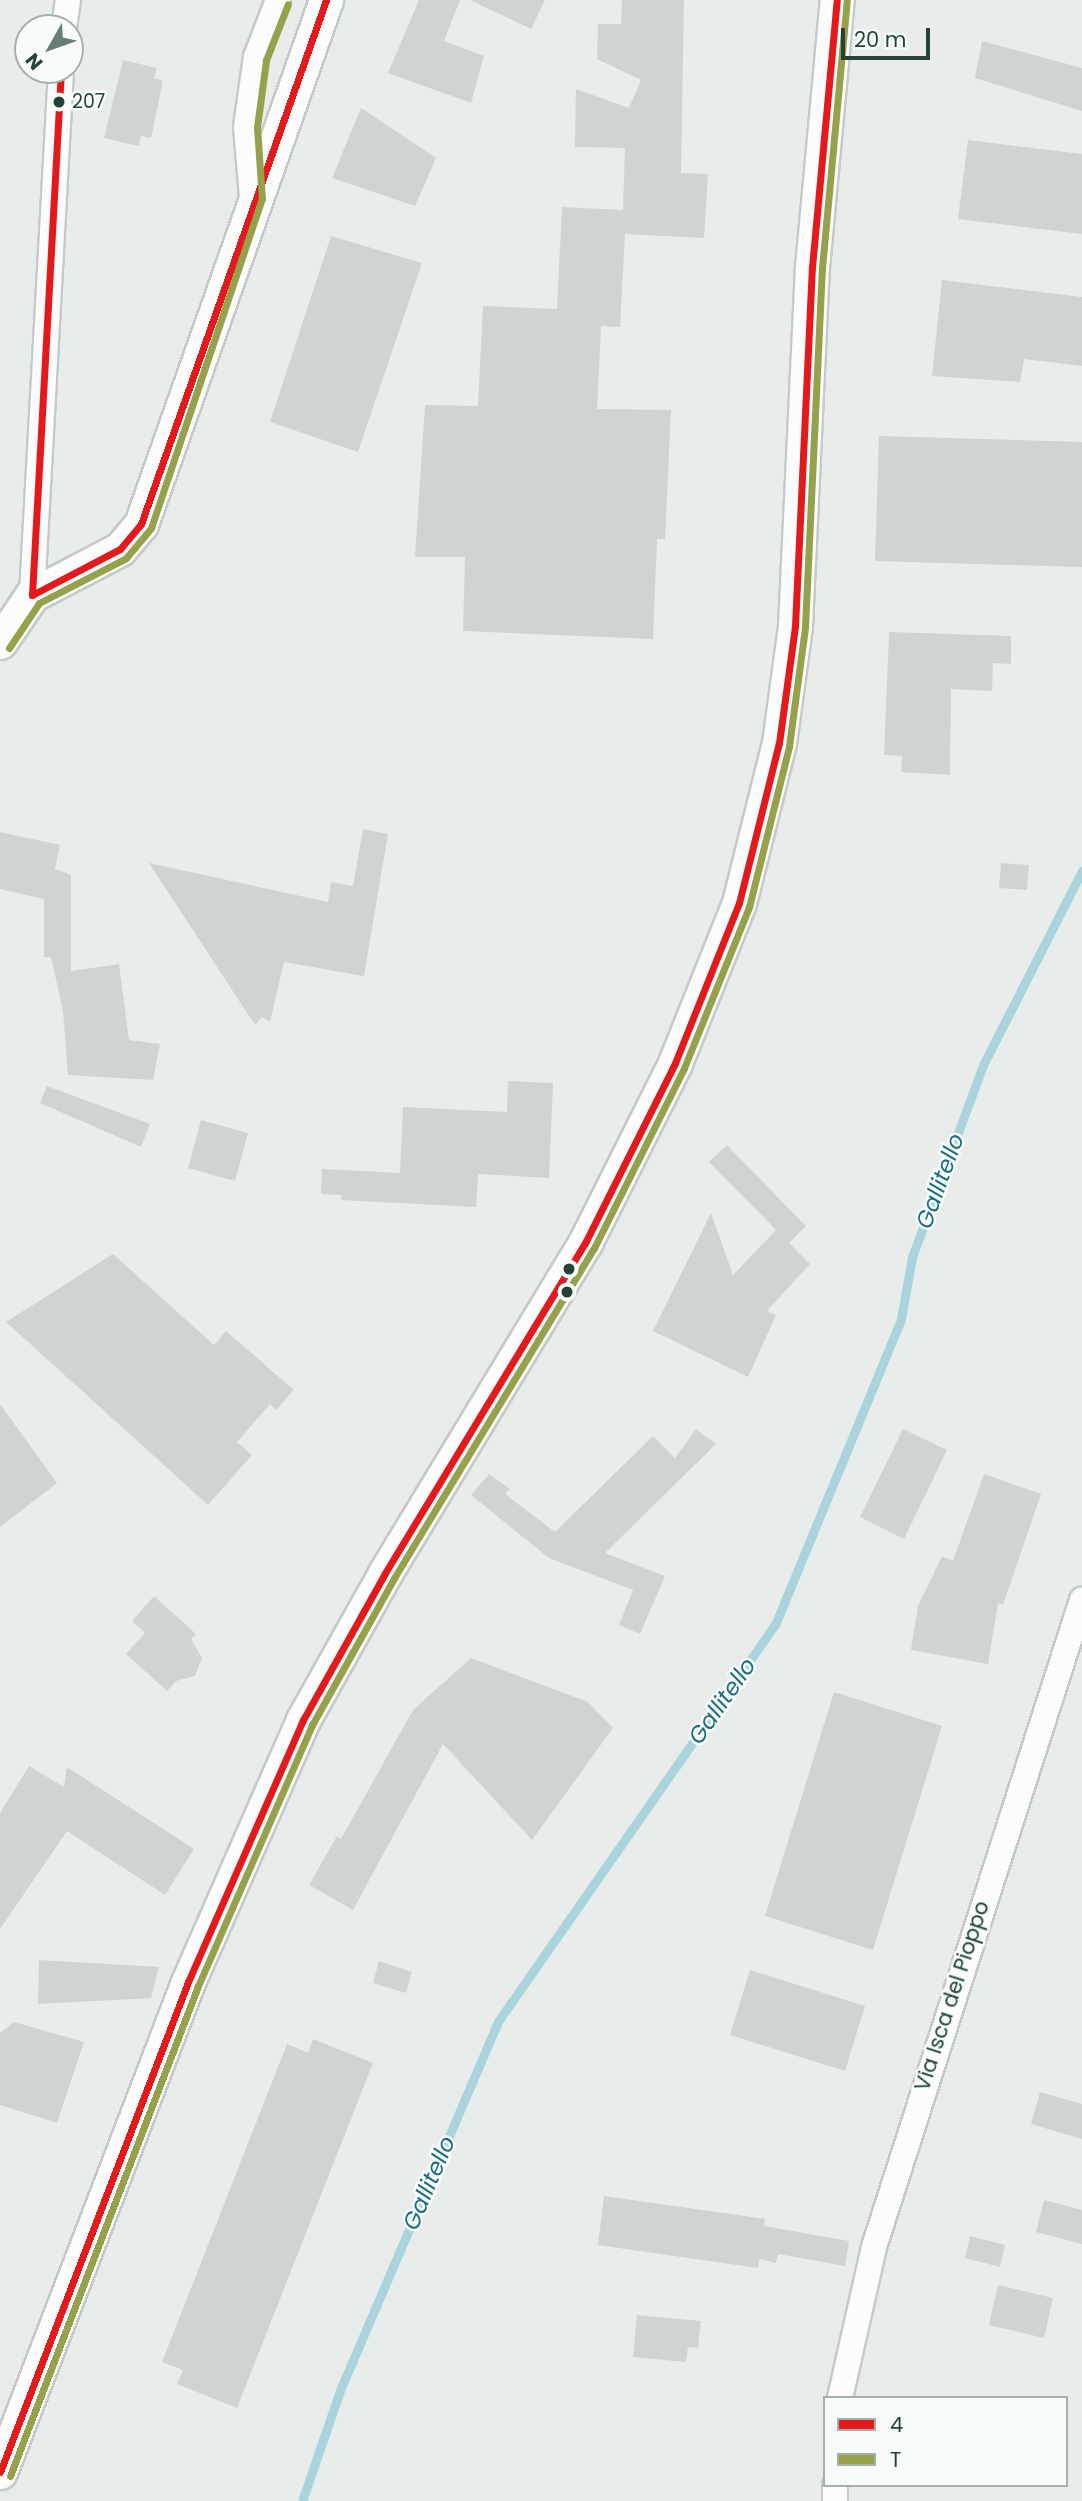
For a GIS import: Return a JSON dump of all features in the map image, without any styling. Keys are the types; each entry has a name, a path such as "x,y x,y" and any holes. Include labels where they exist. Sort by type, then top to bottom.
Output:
{"street":[{"path":"252,197 246,127 256,57 278,0"},
{"path":"0,642 32,595 120,549 141,524 252,197 326,0"},
{"path":"0,2472 188,1982 303,1720 384,1573 585,1243 675,1063 739,904 779,743 795,625 812,279 837,0"},
{"path":"32,595 60,84"},
{"name":"Via Isca del Pioppo","path":"840,2396 874,2247 1082,1600"}],"building":[{"path":"419,0 460,0 444,41 484,56 471,103 388,73"},
{"path":"470,0 545,0 531,29"},
{"path":"622,0 684,0 681,173 708,174 704,238 625,234 620,327 601,326 597,409 671,410 665,539 657,539 653,639 463,631 465,557 415,557 425,405 478,406 483,306 557,309 562,207 623,210 625,148 575,147 576,89 629,108 641,80 597,59 598,24 621,24"},
{"path":"982,41 1082,68 1082,111 975,78"},
{"path":"123,60 157,68 154,78 163,81 151,138 141,136 139,146 104,138"},
{"path":"361,108 436,158 415,206 332,178"},
{"path":"968,140 1082,154 1082,234 958,219"},
{"path":"331,236 422,263 358,452 270,422"},
{"path":"942,280 1082,297 1082,366 1024,359 1020,382 932,376"},
{"path":"879,436 1082,442 1082,567 875,561"},
{"path":"889,632 1011,636 1011,664 993,663 992,691 951,689 950,775 901,772 902,756 884,755"},
{"path":"363,829 388,834 364,976 284,962 270,1022 262,1017 255,1025 149,863 328,902 331,882 353,886"},
{"path":"0,832 60,845 55,869 71,875 71,971 119,964 129,1040 160,1044 153,1080 68,1075 63,1011 51,957 44,957 44,899 0,889"},
{"path":"1001,863 1029,865 1027,890 999,888"},
{"path":"508,1081 553,1083 549,1178 478,1174 476,1207 341,1200 342,1195 321,1194 322,1169 400,1173 403,1107 507,1112"},
{"path":"47,1086 150,1124 141,1147 40,1103"},
{"path":"201,1120 248,1133 235,1181 188,1168"},
{"path":"727,1145 806,1226 789,1243 709,1162"},
{"path":"711,1213 733,1275 776,1230 810,1264 767,1311 776,1315 748,1377 653,1331"},
{"path":"113,1254 214,1345 226,1331 294,1390 276,1410 270,1404 237,1442 252,1455 208,1505 6,1322"},
{"path":"0,1404 57,1483 0,1527"},
{"path":"696,1429 716,1444 605,1553 665,1576 640,1634 619,1625 633,1590 549,1558 471,1495 489,1474 510,1489 505,1494 555,1532 653,1436 675,1458"},
{"path":"903,1429 947,1450 904,1539 860,1517"},
{"path":"984,1474 1041,1494 1003,1605 998,1603 988,1664 911,1650 918,1606 942,1556 953,1561"},
{"path":"154,1596 196,1634 191,1639 202,1658 195,1676 176,1681 167,1691 126,1654 145,1633 132,1621"},
{"path":"471,1658 588,1702 613,1728 532,1840 443,1744 353,1910 309,1885 337,1836 341,1839 413,1710"},
{"path":"834,1692 942,1726 873,1950 765,1916"},
{"path":"29,1766 64,1787 67,1767 194,1849 165,1895 67,1831 0,1929 0,1813"},
{"path":"39,1960 159,1967 151,1998 38,2004"},
{"path":"379,1961 412,1972 406,1993 373,1983"},
{"path":"750,1970 865,2006 845,2071 730,2035"},
{"path":"14,2022 84,2042 57,2123 0,2105 0,2033"},
{"path":"313,2039 373,2063 237,2408 177,2384 183,2370 162,2362 287,2044 308,2053"},
{"path":"1040,2092 1082,2104 1082,2139 1031,2124"},
{"path":"604,2196 765,2219 764,2226 849,2241 845,2266 778,2254 776,2263 759,2259 758,2268 598,2245"},
{"path":"1044,2200 1082,2210 1082,2244 1036,2232"},
{"path":"970,2236 1005,2245 1000,2267 965,2258"},
{"path":"998,2285 1053,2298 1044,2338 989,2325"},
{"path":"637,2315 701,2321 698,2348 688,2347 686,2362 633,2357"}],"waterway":[{"name":"Gallitello","path":"302,2501 341,2388 499,2020 775,1625 901,1319 912,1257 983,1065 1082,871"}],"transit line":[{"name":"4","path":"32,595 120,549 141,524 326,0"},
{"name":"4","path":"0,2472 188,1982 303,1720 385,1573 585,1243 675,1063 739,903 779,743 795,626 812,267 837,0"},
{"name":"T","path":"10,2476 198,1986 312,1725 394,1578 594,1248 684,1068 749,907 789,746 805,627 822,268 847,1"},
{"name":"T","path":"9,648 39,603 126,558 151,528 262,199 257,127 266,60 288,4"},
{"name":"4","path":"32,595 60,84"}],"place":[{"name":"207","path":"59,102"}]}
